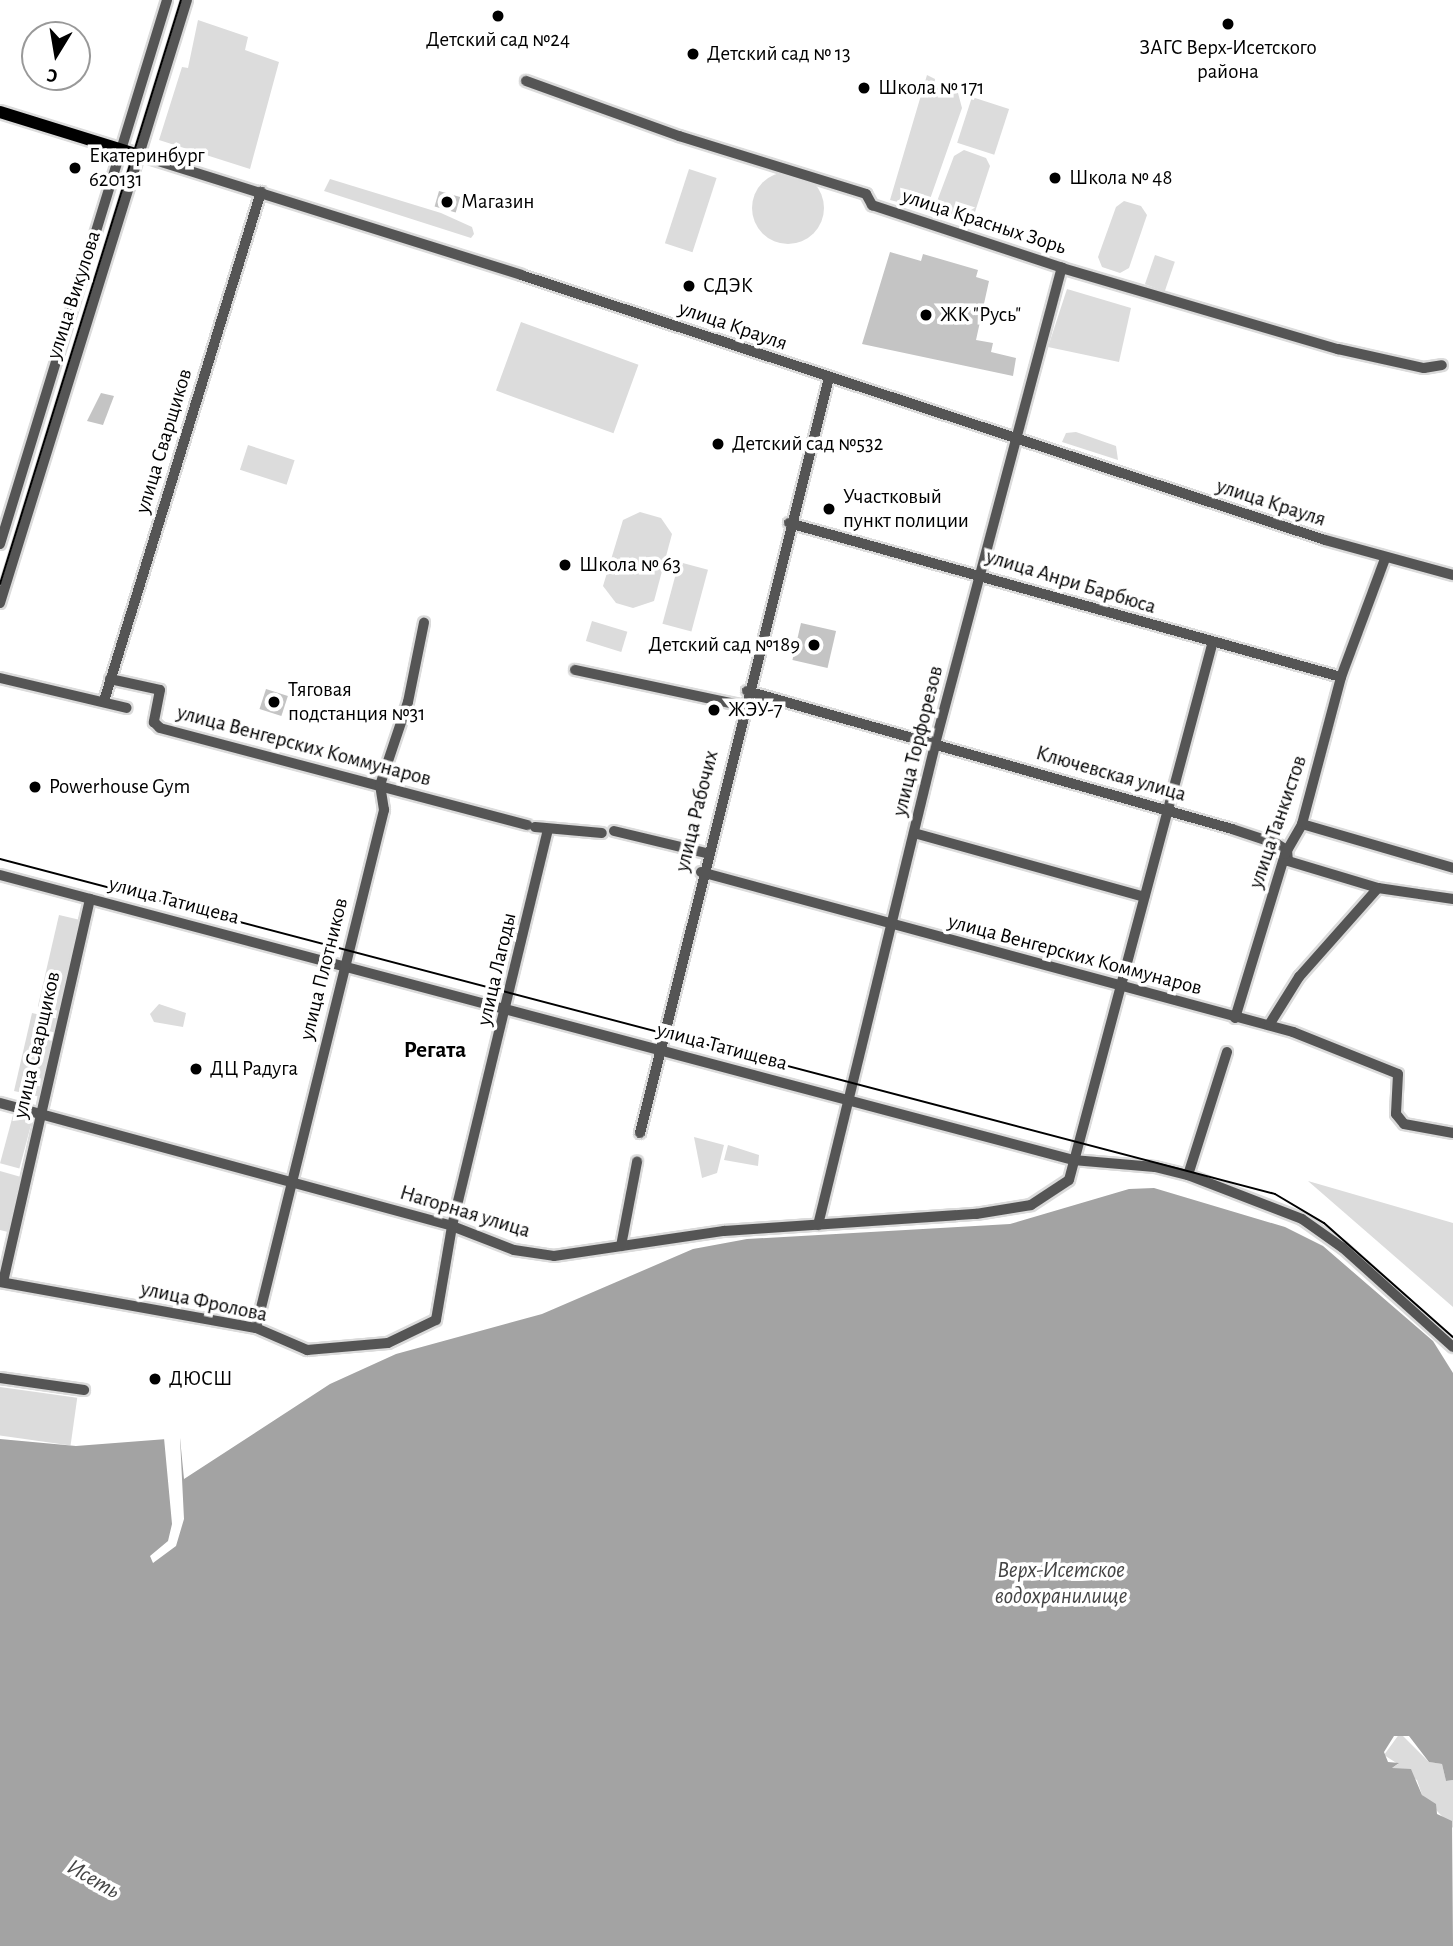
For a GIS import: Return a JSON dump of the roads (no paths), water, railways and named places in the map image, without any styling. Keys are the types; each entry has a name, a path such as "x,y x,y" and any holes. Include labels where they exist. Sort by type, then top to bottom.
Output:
{"main road":[{"name":"улица Крауля","path":"0,112 139,155"}],"street":[{"name":"улица Викулова","path":"0,544 117,149 167,0"},
{"name":"улица Викулова","path":"0,603 187,0"},
{"name":"улица Красных Зорь","path":"526,81 679,136 866,194 872,205 1062,268 1351,352 1424,368 1443,365"},
{"name":"улица Крауля","path":"139,155 261,192 1385,559 1453,575"},
{"name":"улица Сварщиков","path":"104,701 261,192"},
{"name":"улица Торфорезов","path":"818,1226 852,1101 935,744 1062,268"},
{"name":"улица Рабочих","path":"640,1133 663,1051 701,872 828,378"},
{"name":"улица Анри Барбюса","path":"789,523 981,575 1212,645 1341,677"},
{"name":"улица Танкистов","path":"1235,1018 1287,850 1302,824 1341,677 1385,559"},
{"name":"улица Плотников","path":"256,1328 288,1183 387,800 380,785 408,702 424,623"},
{"name":"Нагорная улица","path":"0,1103 452,1226 514,1251 554,1256 724,1231 818,1226 1031,1205 1069,1180 1212,645"},
{"path":"575,670 744,706"},
{"path":"0,678 127,708"},
{"name":"улица Венгерских Коммунаров","path":"110,679 160,690 154,722 160,728 531,826 548,830 574,827 602,833"},
{"name":"Ключевская улица","path":"747,691 1166,810 1287,850 1288,861 1378,888 1453,899"},
{"path":"1302,824 1453,868"},
{"name":"улица Лагоды","path":"436,1320 452,1226 508,1010 548,830"},
{"path":"614,831 706,853"},
{"path":"915,833 1144,897"},
{"name":"улица Венгерских Коммунаров","path":"701,872 1119,989 1269,1025"},
{"name":"улица Татищева","path":"0,875 1073,1160 1155,1167 1188,1175 1302,1219 1406,1304 1453,1347"},
{"path":"1378,888 1299,977 1269,1025 1398,1074 1396,1114 1404,1124 1453,1133"},
{"name":"улица Сварщиков","path":"1,1282 90,899"},
{"path":"1188,1175 1227,1052"},
{"path":"621,1246 637,1161"},
{"name":"улица Фролова","path":"1,1282 256,1328 307,1350 388,1343 436,1320"},
{"path":"0,1378 84,1390"}],"water":[{"name":"Верх-Исетское водохранилище","path":"1154,1188 1285,1227 1323,1246 1433,1341 1453,1373 1453,1780 1446,1781 1442,1764 1429,1762 1409,1736 1394,1736 1384,1752 1388,1762 1399,1763 1392,1768 1411,1769 1422,1795 1436,1804 1437,1814 1452,1821 1453,1946 0,1946 0,1439 76,1446 180,1438 184,1479 330,1384 396,1354 542,1314 693,1249 747,1239 1010,1224 1129,1189"}],"tram line":[{"path":"0,584 181,0"},
{"path":"0,859 1275,1194 1324,1223 1453,1337"}],"place":[{"name":"Детский сад №24","path":"498,16"},
{"name":"ЗАГС Верх-Исетского района","path":"1228,24"},
{"name":"Детский сад № 13","path":"693,54"},
{"name":"Школа № 171","path":"864,88"},
{"name":"Екатеринбург 620131","path":"75,168"},
{"name":"Школа № 48","path":"1055,178"},
{"name":"Магазин","path":"447,202"},
{"name":"СДЭК","path":"689,286"},
{"name":"ЖК \"Русь\"","path":"926,315"},
{"name":"Детский сад №532","path":"718,444"},
{"name":"Участковый пункт полиции","path":"829,509"},
{"name":"Школа № 63","path":"565,565"},
{"name":"Детский сад №189","path":"814,645"},
{"name":"Тяговая подстанция №31","path":"274,702"},
{"name":"ЖЭУ-7","path":"714,710"},
{"name":"Powerhouse Gym","path":"35,787"},
{"name":"ДЦ Радуга","path":"196,1069"},
{"name":"ДЮСШ","path":"155,1379"}],"district":[{"name":"Регата","path":"435,1051"}],"water label":[{"name":"Исеть","path":"93,1880"}]}
